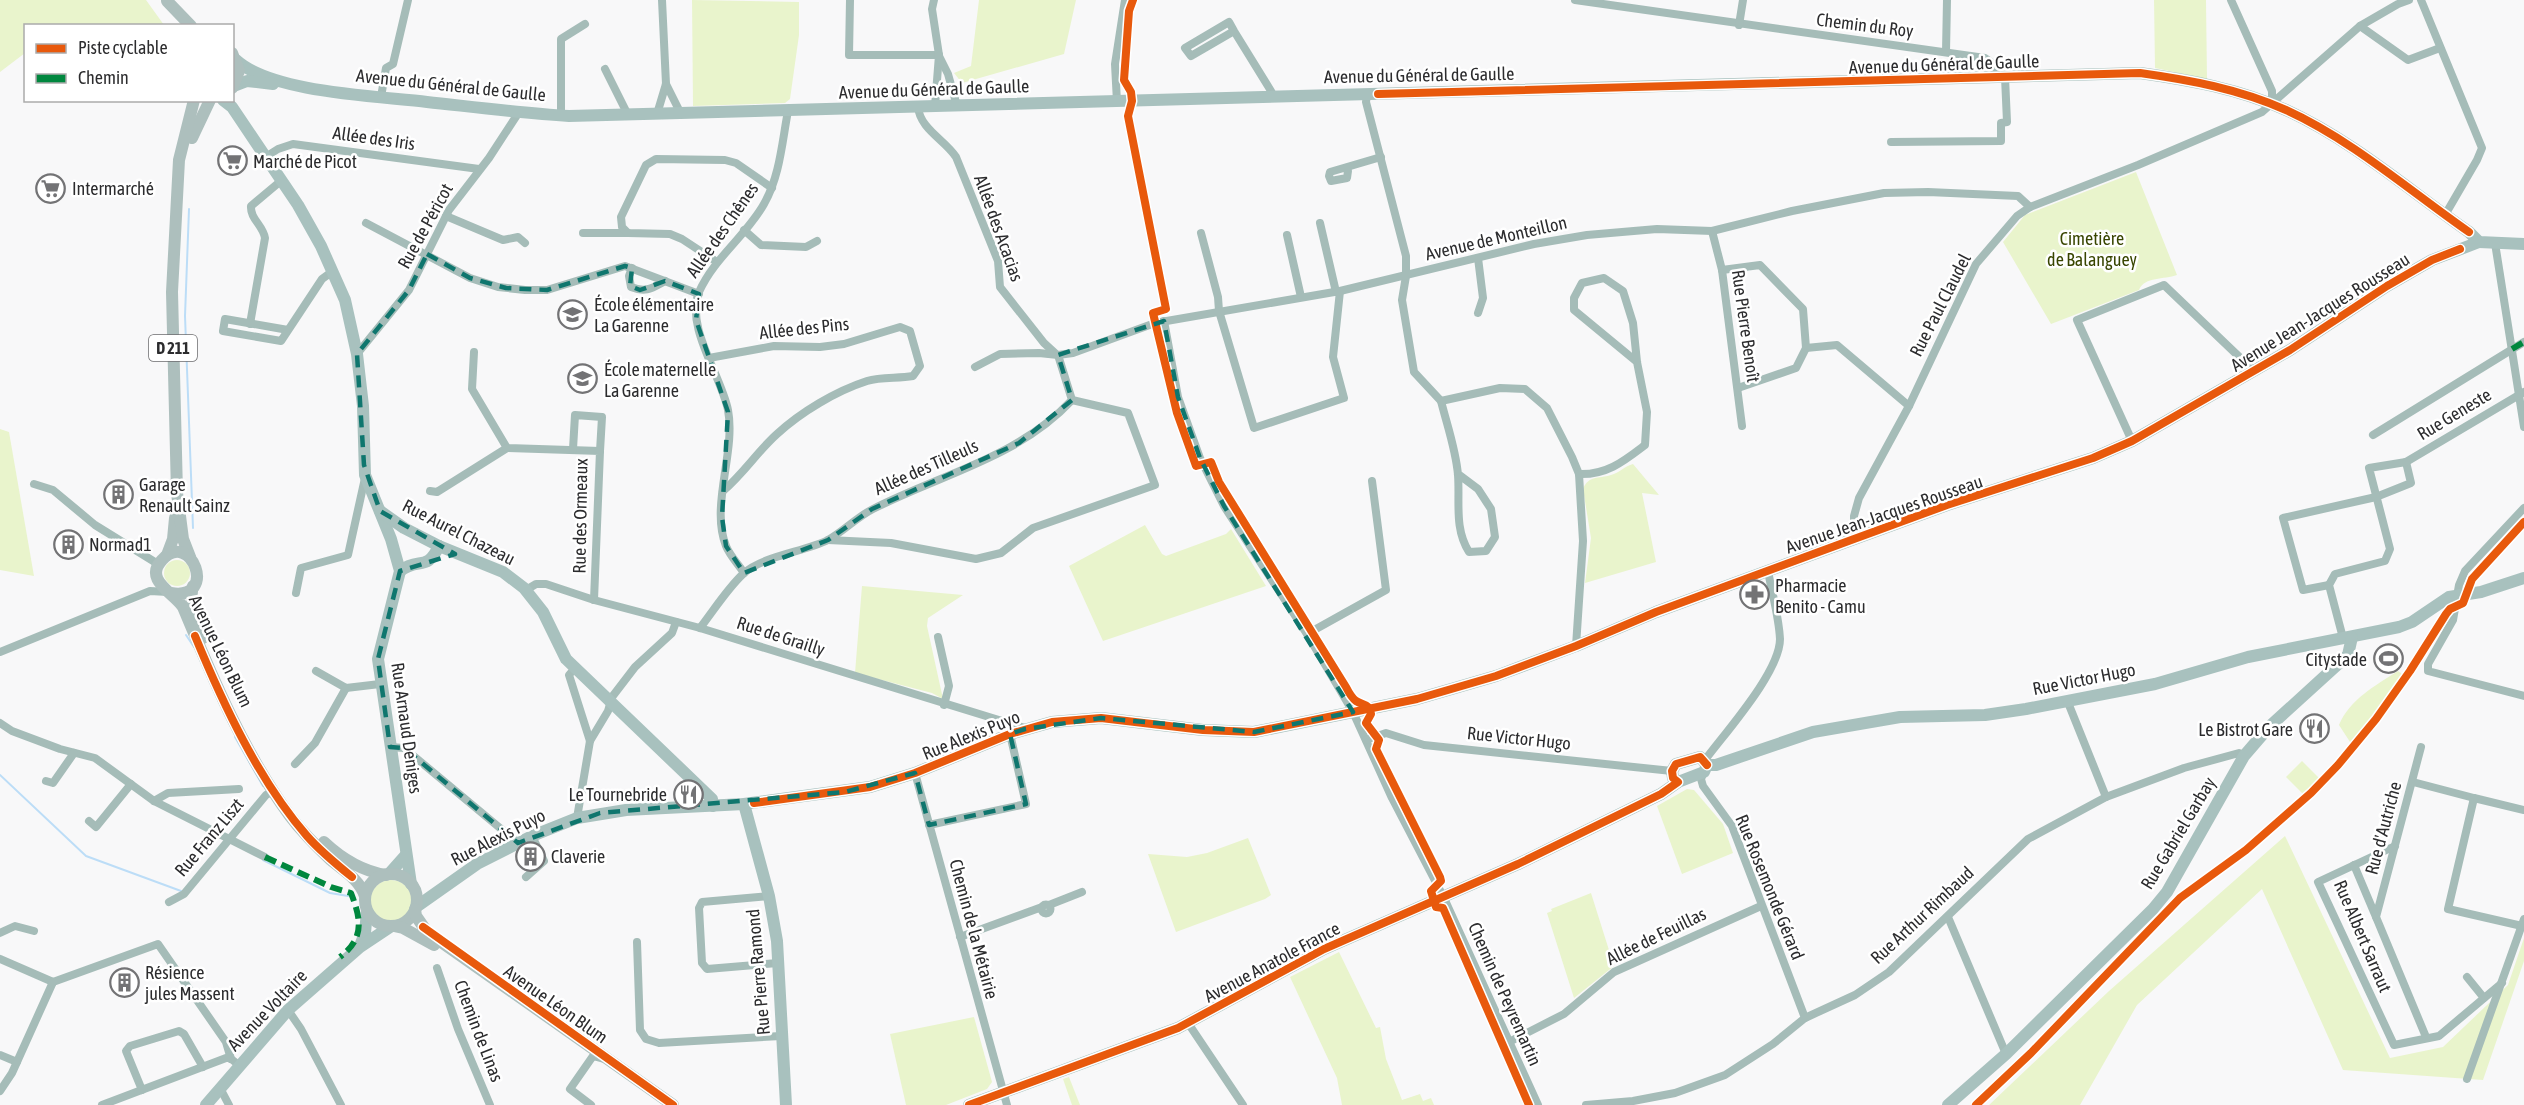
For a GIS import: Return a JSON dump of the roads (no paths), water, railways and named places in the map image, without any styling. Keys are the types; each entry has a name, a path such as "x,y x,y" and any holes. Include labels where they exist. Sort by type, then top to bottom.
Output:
{"main road":[{"path":"167,0 181,24"},
{"path":"167,0 189,24"},
{"path":"234,84 239,71 235,56"},
{"name":"D 211","path":"190,557 183,539 177,493 172,292 180,154 194,102"},
{"name":"D 211","path":"176,202 187,149 209,102"},
{"name":"D 211","path":"160,564 173,539 177,493"},
{"path":"179,553 190,557 197,568 196,581 183,593 169,593 159,584 160,564 179,553"},
{"name":"Avenue Léon Blum","path":"193,586 191,594 193,604 216,668 279,789 297,815 329,848 360,867 387,874"},
{"name":"Avenue Léon Blum","path":"169,593 183,608 212,676 273,790 309,838 359,884 364,896"},
{"path":"387,874 398,875 412,886 416,908 407,921 392,926 376,922 367,911 364,896 372,882 387,874"},
{"name":"Avenue Léon Blum","path":"416,908 416,916 427,932 673,1105"},
{"name":"Avenue Léon Blum","path":"392,926 429,941 541,1017 660,1105"}],"street":[{"path":"381,97 386,68 393,64 408,0"},
{"path":"657,114 666,84 662,0"},
{"path":"850,0 849,55 939,55"},
{"path":"934,0 932,9 939,55 935,106"},
{"path":"1117,102 1115,64 1125,0"},
{"name":"Chemin du Roy","path":"1575,0 1985,58 2001,77"},
{"path":"1739,25 1743,0"},
{"path":"1946,52 1947,0"},
{"path":"2231,0 2272,90 2272,105"},
{"name":"Rue Paul Claudel","path":"1854,539 1854,516 1859,498 1909,406 1976,264 2017,216 2030,207 2138,165 2262,112 2360,26 2409,0"},
{"path":"2421,0 2482,148 2445,215"},
{"path":"1234,31 1191,56 1185,48 1229,22 1274,97"},
{"path":"561,115 561,39 585,24"},
{"path":"2360,26 2408,60 2440,48"},
{"path":"939,55 948,74 957,106"},
{"name":"Avenue du Général de Gaulle","path":"235,56 249,69 301,86"},
{"path":"604,69 628,115"},
{"name":"Avenue du Général de Gaulle","path":"234,86 241,82 258,81 519,112 561,115 628,115 2140,73 2202,82 2272,105 2304,119 2336,138 2469,232 2479,242"},
{"path":"1891,142 2001,141 2001,123 2007,122 2001,77"},
{"path":"666,84 681,114"},
{"path":"1367,94 1366,102 1406,256 1406,276 1402,300 1414,372 1441,401 1458,474 1457,506 1461,540 1469,552 1486,551 1495,537 1491,509 1478,489 1458,474"},
{"name":"Rue Aurel Chazeau","path":"229,103 282,180 333,271 345,300 357,354 363,406 365,475 380,511 404,528 439,546 503,572 526,590 543,612 566,658 610,703 712,799 713,806"},
{"name":"Allée des Acacias","path":"918,107 925,124 949,146 956,157 998,261 1000,287 1044,343 1058,355"},
{"name":"Allée des Chênes","path":"744,573 726,546 722,517 728,412 696,320 699,294 717,262 763,206 772,188 788,111"},
{"name":"Rue de Péricot","path":"357,354 409,290 446,216 489,158 519,112"},
{"name":"Allée des Iris","path":"267,156 293,144 479,169"},
{"path":"1345,168 1381,157"},
{"path":"628,233 622,227 621,217 646,165 656,159 725,159 736,163 772,188"},
{"path":"250,324 265,238 263,230 251,214 251,206 282,180"},
{"name":"Avenue de Monteillon","path":"975,367 1000,354 1058,355 1073,352 1164,321 1338,291 1534,244 1587,235 1657,229 1712,231 1792,211 1884,194 1928,192 2018,196 2030,207"},
{"path":"446,216 503,240 518,237 525,243"},
{"path":"1201,233 1218,297 1219,311 1254,428 1344,398 1333,357 1338,291 1320,223"},
{"path":"366,224 470,278 498,287 547,290 626,266 699,294"},
{"path":"744,230 761,244 806,247 816,241"},
{"name":"Rue Pierre Benoît","path":"1712,231 1722,270 1742,426"},
{"path":"583,233 676,236 717,262"},
{"path":"1287,235 1301,297"},
{"path":"2479,242 2524,244"},
{"name":"Avenue Jean-Jacques Rousseau","path":"1353,712 1417,699 1484,679 1576,646 1656,612 1947,505 2093,458 2132,441 2290,350 2386,286 2432,260 2479,242"},
{"path":"2495,243 2512,349 2522,394 2524,427"},
{"path":"1478,258 1483,298 1478,313"},
{"path":"1722,270 1760,265 1803,309 1806,348 1796,368 1738,388"},
{"path":"632,268 629,276 632,287 645,291 665,281"},
{"path":"288,330 225,319 223,331 281,341 322,279 333,271"},
{"path":"1579,474 1599,473 1620,465 1645,445 1647,412 1637,362 1633,323 1623,291 1604,278 1582,283 1574,298 1574,310 1637,362"},
{"path":"2132,441 2077,320 2164,285 2253,370"},
{"name":"Chemin de Peyremartin","path":"1164,321 1178,397 1200,458 1224,506 1307,634 1353,712 1392,798 1443,896 1538,1105"},
{"name":"Allée des Pins","path":"710,358 774,346 820,347 844,344 900,327 910,331 920,366 913,376 883,378 855,385 789,424 775,435 743,474 723,491"},
{"path":"2373,435 2524,342"},
{"path":"1806,348 1837,345 1909,406"},
{"path":"430,491 437,492 507,448 472,389 474,352"},
{"path":"828,540 891,543 976,559 1001,552 1033,528 1070,513 1155,485 1128,413 1072,400 1058,355"},
{"path":"1441,401 1500,388 1525,389 1546,408 1579,474 1583,541 1576,646"},
{"name":"Rue Geneste","path":"2406,462 2522,394"},
{"name":"Allée des Tilleuls","path":"744,573 758,565 828,540 872,509 950,477 1019,443 1044,427 1072,400"},
{"path":"573,449 574,415 602,417 600,451"},
{"name":"Rue des Ormeaux","path":"507,448 600,451 594,600"},
{"path":"2329,585 2303,590 2283,518 2376,498 2411,483 2406,462 2369,468 2376,498 2390,549 2385,561 2335,574 2329,585 2348,637"},
{"path":"296,593 301,568 348,555 365,475"},
{"path":"1307,634 1386,590 1372,481"},
{"path":"34,484 53,490 95,525 160,564 150,591"},
{"path":"2524,508 2465,571 2459,585 2459,596 2453,620 2428,664 2428,671 2524,696"},
{"path":"380,511 400,571 412,564 429,562 439,546"},
{"name":"Rue Arnaud Deniges","path":"400,571 378,659 405,837 405,856 412,886"},
{"path":"1705,766 1762,684 1773,663 1780,641 1768,571"},
{"path":"700,628 744,573"},
{"name":"Rue Victor Hugo","path":"1366,740 1386,733 1425,745 1675,776 1676,764 1692,758 1700,757 1705,766 1716,765 1813,732 1900,717 1985,715 2155,684 2248,657 2405,624 2442,601 2481,592 2524,578"},
{"name":"Rue de Grailly","path":"526,590 536,584 546,584 594,600 700,628 1025,729"},
{"path":"0,652 150,591 169,593"},
{"path":"576,818 590,741 608,711 610,703 635,668 672,633 676,622"},
{"path":"938,637 949,686 944,705"},
{"name":"Rue Gabriel Garbay","path":"1948,1105 2006,1054 2137,926 2167,892 2244,756 2269,727 2348,655 2348,637"},
{"path":"575,668 569,675 590,741"},
{"path":"316,671 346,688 380,684"},
{"path":"295,764 315,743 346,688"},
{"path":"2070,699 2069,705 2106,796"},
{"name":"Rue Alexis Puyo","path":"416,908 477,864 532,836 576,818 626,810 744,804 870,788 915,773 1010,734 1052,722 1101,718 1203,730 1254,732 1353,712"},
{"path":"0,723 22,734 74,753 95,758 154,801 227,840 266,857"},
{"path":"929,825 1026,804 1010,734"},
{"path":"390,747 404,748 518,843"},
{"name":"Rue d'Autriche","path":"2376,917 2421,747"},
{"path":"46,780 53,783 74,753"},
{"name":"Rue Arthur Rimbaud","path":"1586,1105 1633,1101 1675,1093 1725,1075 1773,1044 1805,1018 1855,995 1889,972 2028,838 2106,796 2184,768 2239,753 2244,756"},
{"name":"Rue Rosemonde Gérard","path":"1705,766 1701,779 1703,786 1732,826 1805,1018"},
{"name":"Chemin de la Métairie","path":"915,773 1007,1105"},
{"name":"Avenue Anatole France","path":"969,1105 1188,1023 1324,949 1518,864 1661,794 1675,776"},
{"path":"2413,782 2524,810"},
{"path":"88,821 96,827 130,784"},
{"path":"154,801 168,793 238,789"},
{"name":"Rue Franz Liszt","path":"169,902 184,894 227,840 273,790"},
{"path":"2467,1079 2523,922 2448,909 2474,798"},
{"name":"Rue Pierre Ramond","path":"744,804 769,896 777,941 786,1105"},
{"path":"526,877 544,861 532,836"},
{"name":"Rue Albert Sarraut","path":"2395,846 2318,882 2394,1046 2426,1037"},
{"path":"387,874 405,856"},
{"name":"Rue d'Autriche","path":"2354,865 2426,1037"},
{"path":"412,886 424,892 436,892"},
{"path":"960,937 1082,892"},
{"path":"769,896 702,902 699,908 702,963 707,969 778,963"},
{"name":"Allée de Feuillas","path":"1509,1042 1564,1014 1614,972 1761,906"},
{"path":"360,947 365,933 367,911"},
{"path":"1948,916 2006,1054"},
{"path":"0,933 15,926 34,931"},
{"name":"Avenue Voltaire","path":"206,1105 220,1088 235,1062 288,1010 360,947 392,926"},
{"path":"637,942 640,1030 646,1039 659,1043 781,1036"},
{"path":"0,959 53,982 158,944 226,1042 235,1062"},
{"name":"Chemin de Linas","path":"437,968 458,1029 490,1105"},
{"path":"2467,977 2484,998"},
{"path":"0,1091 17,1062 53,982"},
{"path":"2426,1037 2439,1036 2502,983"},
{"path":"288,1010 301,1029 341,1105"},
{"path":"1188,1023 1243,1105"},
{"path":"142,1089 126,1051 130,1046 178,1031 184,1034 203,1067"},
{"path":"0,1055 17,1062"},
{"path":"591,1105 570,1089 593,1056 610,1060"},
{"path":"102,1105 226,1058 235,1062"},
{"path":"220,1088 229,1105"},
{"name":"Rue Gabriel Garbay","path":"1955,1105 1967,1089"}],"waterway":[{"path":"189,209 185,316 193,528"},
{"path":"186,635 194,647"},
{"path":"235,737 263,786"},
{"path":"0,775 86,856 181,891"},
{"path":"263,860 330,893 348,896"}],"place":[{"name":"Marché de Picot","path":"232,161"},
{"name":"Intermarché","path":"51,188"},
{"name":"École élémentaire La Garenne","path":"573,314"},
{"name":"École maternelle La Garenne","path":"583,379"},
{"name":"Garage Renault Sainz","path":"118,494"},
{"name":"Normad1","path":"68,544"},
{"name":"Pharmacie Benito - Camu","path":"1754,595"},
{"name":"Citystade","path":"2388,659"},
{"name":"Le Bistrot Gare","path":"2314,729"},
{"name":"Le Tournebride","path":"688,794"},
{"name":"Claverie","path":"530,856"},
{"name":"Résience jules Massent","path":"124,982"}],"park label":[{"name":"Cimetière de Balanguey","path":"2092,248"}]}
